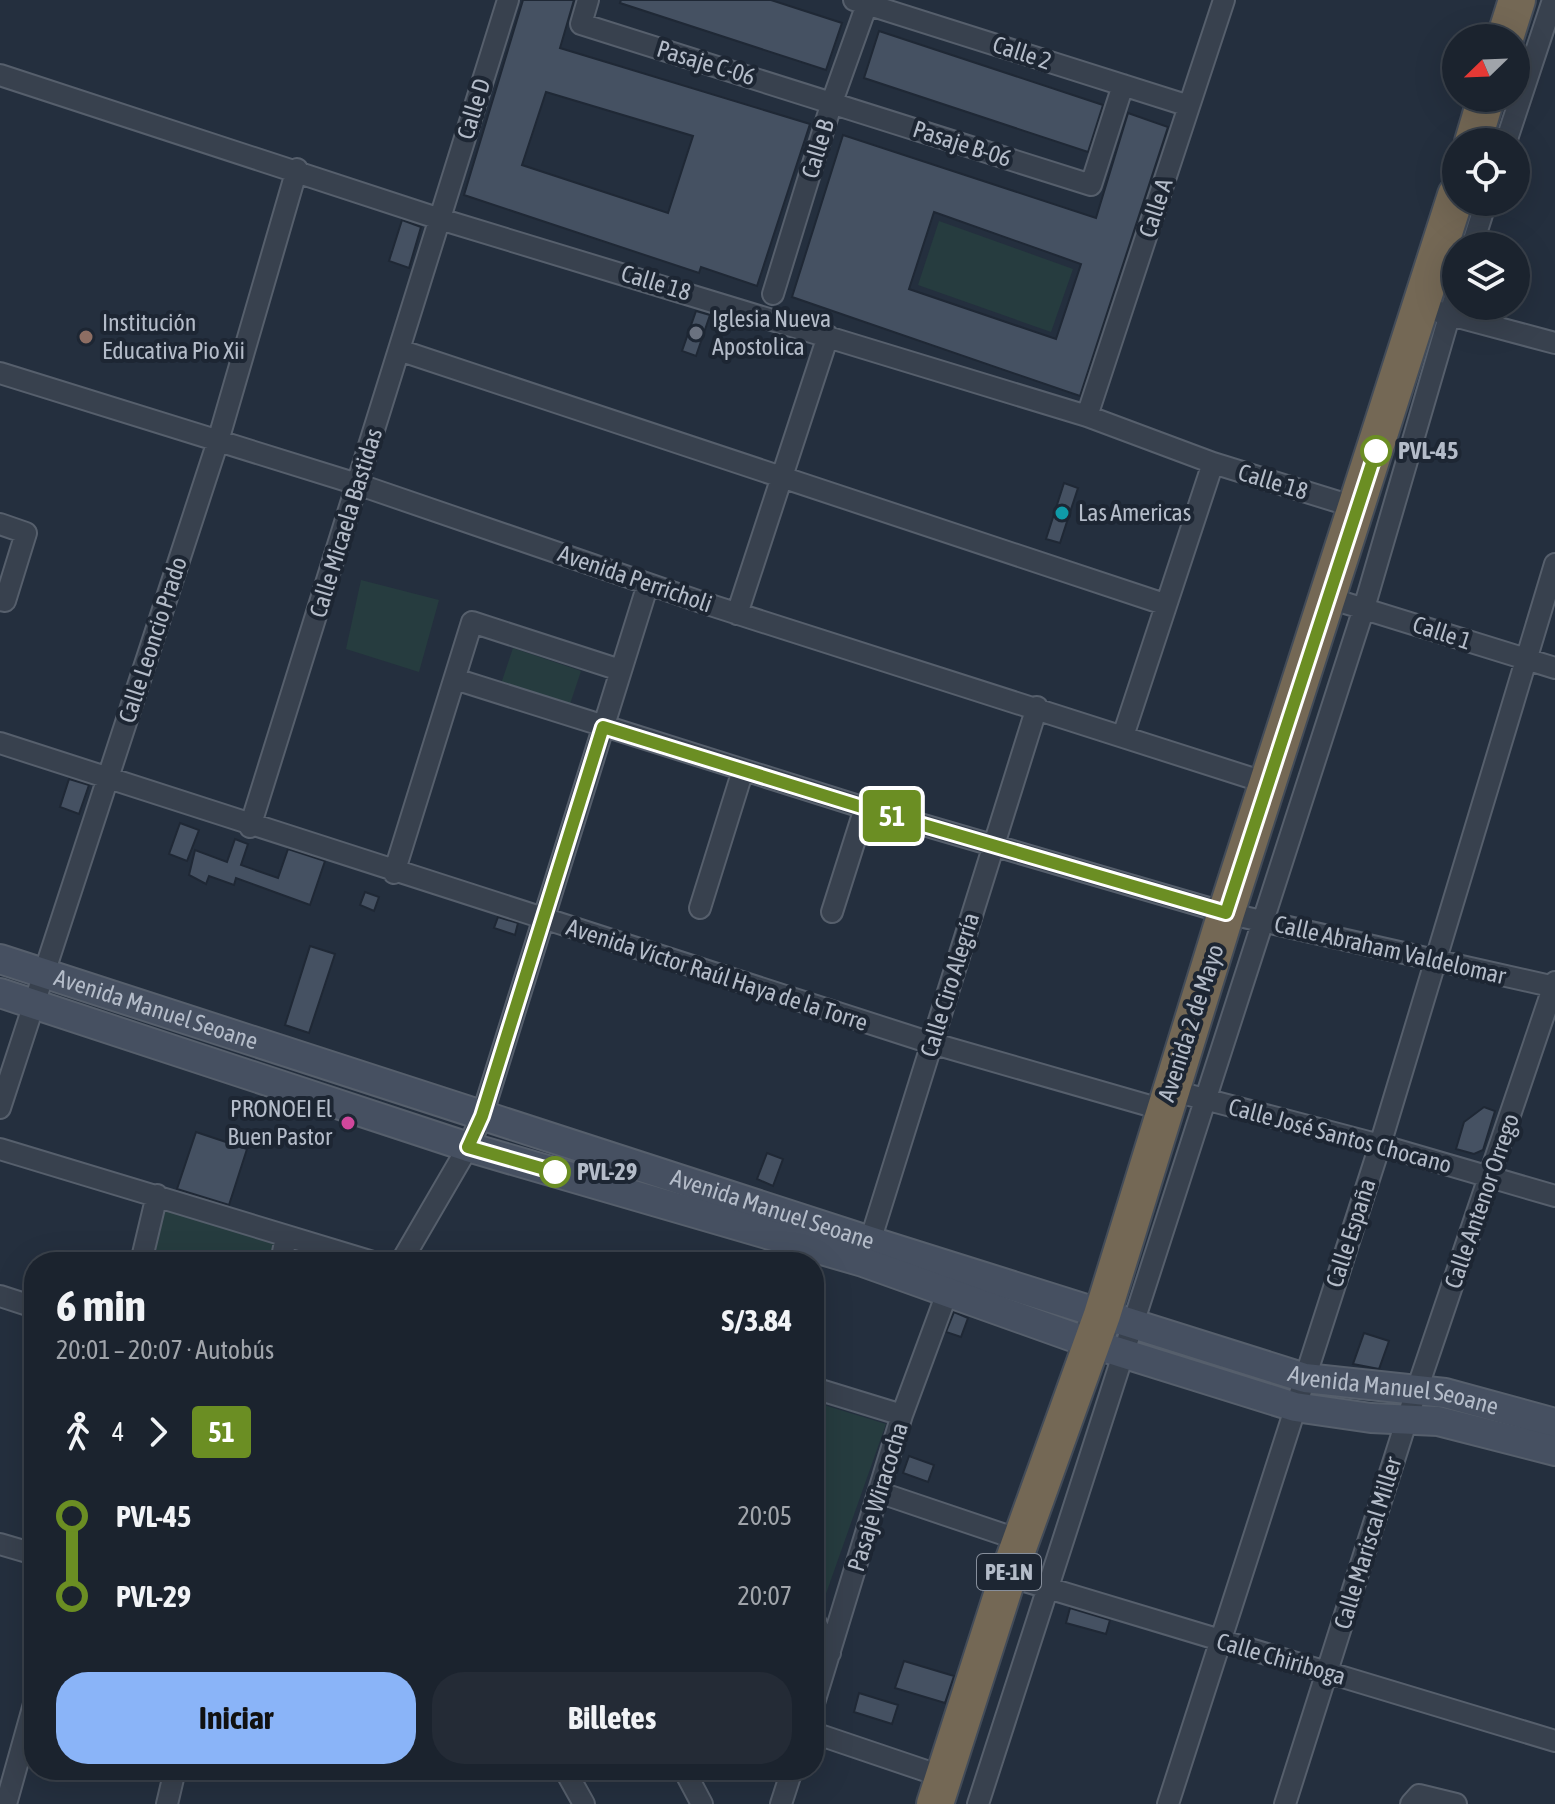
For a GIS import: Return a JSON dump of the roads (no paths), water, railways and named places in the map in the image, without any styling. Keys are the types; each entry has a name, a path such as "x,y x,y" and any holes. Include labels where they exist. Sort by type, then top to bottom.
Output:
{"highway":[{"name":"Avenida 2 de Mayo","path":"940,1790 1020,1540 1108,1327 1167,1100 1226,913 1358,508 1435,311 1452,216"}],"street":[{"name":"Calle D","path":"440,219 508,0"},
{"name":"Pasaje C-06","path":"588,0 581,24 832,102"},
{"name":"Calle A","path":"1087,416 1224,0"},
{"path":"1527,24 1553,0"},
{"name":"Calle 2","path":"861,2 1189,106"},
{"name":"Calle B","path":"773,294 861,2"},
{"name":"Calle 18","path":"0,75 297,169 440,219 1087,416 1213,463 1358,508"},
{"name":"Pasaje B-06","path":"832,102 1091,185 1123,85"},
{"name":"Calle Leoncio Prado","path":"0,1108 218,441 297,169"},
{"name":"Calle Micaela Bastidas","path":"250,827 440,219"},
{"path":"1108,1327 1206,1100 1364,608 1435,311 1442,305"},
{"path":"1435,311 1555,343"},
{"path":"737,614 828,336"},
{"path":"399,350 1164,604"},
{"name":"Avenida Perricholi","path":"0,373 357,484 737,614 1037,707 1270,784"},
{"path":"1123,736 1213,463"},
{"path":"0,524 26,533 5,601 0,600"},
{"name":"Calle España","path":"1168,1804 1380,1145 1555,564"},
{"path":"407,1252 468,1147 482,1116 648,584"},
{"name":"Calle 1","path":"1329,598 1555,668"},
{"path":"394,873 472,622 620,670"},
{"name":"Calle Abraham Valdelomar","path":"455,679 865,808 1226,913 1555,985"},
{"name":"Calle Ciro Alegría","path":"866,1252 1037,707"},
{"name":"Avenida Víctor Raúl Haya de la Torre","path":"0,743 250,827 931,1043 1167,1100"},
{"path":"700,908 743,770"},
{"path":"832,912 865,808"},
{"name":"Avenida Manuel Seoane","path":"0,959 482,1116 866,1252 1108,1327 1124,1353 1295,1407 1371,1418 1438,1421 1555,1451"},
{"name":"Calle Antenor Orrego","path":"1407,1419 1555,985"},
{"name":"Avenida Manuel Seoane","path":"0,993 468,1147 866,1252 947,1293 1108,1327 1305,1378 1445,1393 1555,1423"},
{"name":"Calle José Santos Chocano","path":"1167,1100 1206,1100 1380,1145 1555,1196"},
{"path":"0,1149 338,1252"},
{"path":"143,1252 157,1195"},
{"path":"283,1252 286,1237"},
{"name":"Pasaje Wiracocha","path":"824,1672 881,1493 902,1415 947,1293"},
{"path":"0,1296 24,1304"},
{"path":"978,1804 1124,1353"},
{"path":"824,1391 902,1415"},
{"name":"Calle Mariscal Miller","path":"1285,1804 1407,1419"},
{"path":"881,1493 1020,1540"},
{"path":"0,1544 24,1551"},
{"name":"Calle Chiriboga","path":"1008,1576 1555,1741"},
{"path":"824,1640 830,1653"},
{"path":"824,1738 940,1790"},
{"path":"6,1804 24,1740"},
{"path":"167,1804 173,1780"},
{"path":"571,1780 584,1804"},
{"path":"689,1780 702,1804"},
{"path":"781,1804 789,1780"},
{"path":"1415,1800 1456,1804"}],"place":[{"name":"Iglesia Nueva Apostolica","path":"696,333"},
{"name":"Institución Educativa Pio Xii","path":"86,337"},
{"name":"PVL-45","path":"1376,451"},
{"name":"Las Americas","path":"1062,513"},
{"name":"PRONOEI El Buen Pastor","path":"348,1123"},
{"name":"PVL-29","path":"555,1172"}]}
